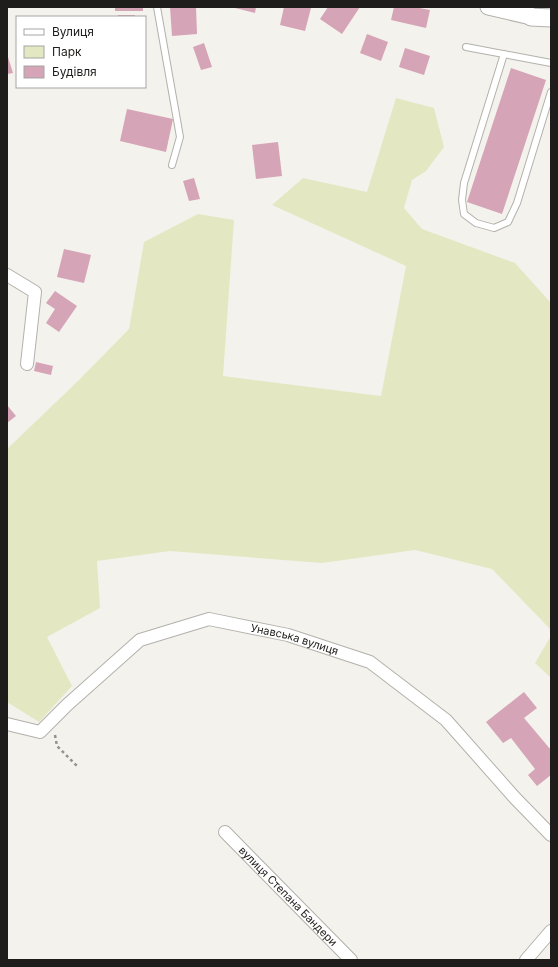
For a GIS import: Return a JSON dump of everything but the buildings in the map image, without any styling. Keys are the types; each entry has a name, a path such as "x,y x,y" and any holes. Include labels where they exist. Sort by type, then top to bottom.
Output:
{"main road":[{"path":"525,12 551,18"}],"street":[{"path":"488,7 525,12"},
{"path":"7,275 34,292 27,364"},
{"name":"Унавська вулиця","path":"7,724 40,732 60,711 140,640 209,619 288,635 370,662 440,715 515,798 551,835"},
{"name":"вулиця Степана Бандери","path":"225,832 351,960"},
{"path":"526,960 551,931"}],"lane":[{"path":"157,7 180,137 172,165"},
{"path":"466,47 551,63"},
{"path":"504,54 464,183 462,200 464,214 476,223 494,228 508,222 517,204 551,92"}],"path":[{"path":"60,711 55,733 57,746 78,768"}],"green space":[{"path":"396,98 434,108 444,147 426,171 412,180 404,208 422,229 515,263 551,303 551,630 492,569 415,550 322,563 170,551 97,561 100,608 47,637 72,686 39,722 7,702 7,449 79,380 129,329 144,242 198,214 234,220 223,376 381,396 406,266 272,205 303,178 367,192"},
{"path":"551,636 551,678 535,663"}]}
